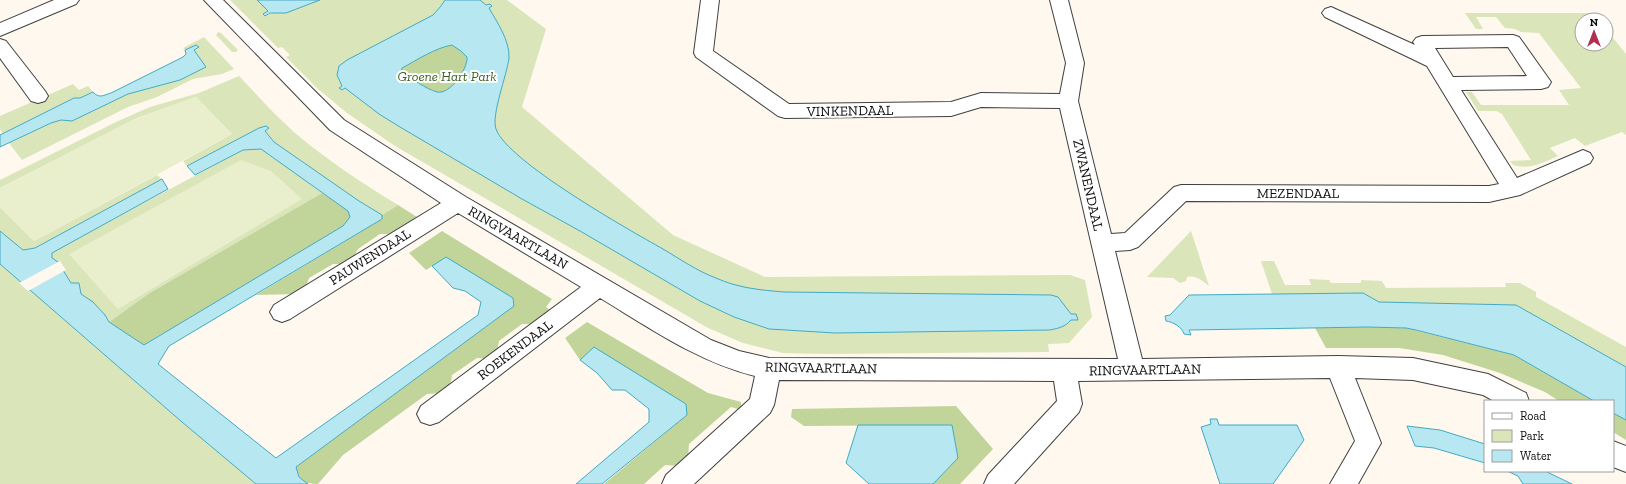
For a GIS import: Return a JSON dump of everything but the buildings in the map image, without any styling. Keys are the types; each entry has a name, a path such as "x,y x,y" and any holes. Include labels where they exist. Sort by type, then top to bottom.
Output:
{"street":[{"path":"0,30 70,0"},
{"name":"RINGVAARTLAAN","path":"213,0 337,125 458,203 703,347 737,361 769,369 1133,370 1338,367 1413,369 1488,385 1515,400"},
{"name":"VINKENDAAL","path":"710,0 703,53 785,111 951,109 981,100 1068,101"},
{"name":"ZWANENDAAL","path":"1059,0 1075,63 1068,101 1133,370"},
{"path":"1331,13 1434,62"},
{"path":"1448,84 1541,82 1513,41 1422,42 1434,62 1513,189"},
{"path":"0,45 38,96"},
{"name":"MEZENDAAL","path":"1102,243 1130,241 1180,193 1489,194 1513,189 1583,158"},
{"name":"PAUWENDAAL","path":"282,312 458,203"},
{"name":"ROEKENDAAL","path":"430,414 600,286"},
{"path":"1338,367 1368,443 1343,484"},
{"path":"675,484 762,405 769,369"},
{"path":"997,484 1070,404 1064,370"},
{"path":"1614,454 1626,460"}],"green space":[{"name":"Groene Hart Park","path":"230,0 257,0 268,11 263,14 265,16 303,0 507,0 546,29 522,107 673,235 765,277 1070,275 1085,280 1092,317 1069,343 1048,344 1049,352 783,353 743,343 708,328 395,146 347,113 318,89 286,57 290,55 282,47 278,48"},
{"path":"1465,13 1574,13 1574,52 1614,52 1614,39 1626,54 1626,135 1622,132 1585,146 1575,138 1550,148 1558,156 1547,161 1525,167 1513,165 1510,161 1531,160 1502,114 1497,111 1478,111 1466,92 1472,92 1481,105 1569,105 1559,90 1581,88 1539,33 1521,32 1515,29 1505,28 1496,17 1476,17 1483,29 1476,29"},
{"path":"218,32 221,33 238,50 236,52 232,52 216,35"},
{"path":"204,37 234,69 222,74 193,79 157,97 128,107 22,160 9,143 51,123 61,120 72,121 128,94 180,80 205,67 194,50 196,45 185,50 183,48"},
{"path":"452,45 467,57 466,62 457,80 442,92 433,91 401,72 402,68 426,55"},
{"path":"239,76 280,119 307,143 345,171 398,205 382,215 359,201 274,142 265,131 269,128 259,128 187,166 183,161 232,134 196,97 137,118 0,188 0,180 116,122 150,107 199,93"},
{"path":"73,84 79,90 88,86 93,92 80,98 74,98 3,134 0,129 0,116"},
{"path":"196,97 232,134 34,241 0,207 0,188 137,118"},
{"path":"261,148 322,193 148,294 109,322 97,306 81,294 79,283 71,283 64,271 52,258 52,253 56,250 243,150"},
{"path":"241,160 271,171 302,199 118,309 69,254"},
{"path":"157,175 162,179 35,248 23,250 0,231 0,207 34,241"},
{"path":"322,193 349,211 350,218 343,226 144,345 109,322 148,294"},
{"path":"398,205 417,217 393,234 380,234 358,249 352,260 347,264 333,264 309,278 305,289 297,294 256,295 382,219 382,215"},
{"path":"442,231 552,299 546,307 553,312 536,324 522,324 499,341 497,352 489,359 477,358 452,375 450,387 442,393 427,394 343,455 318,484 303,481 299,476 296,467 514,306 446,257 426,270 409,253"},
{"path":"1191,231 1209,286 1193,277 1187,277 1186,281 1180,283 1173,278 1147,277"},
{"path":"1261,261 1274,261 1285,285 1311,285 1309,279 1329,280 1331,283 1361,283 1361,280 1382,281 1386,288 1506,287 1505,283 1520,283 1536,292 1536,297 1626,347 1626,367 1516,305 1379,302 1363,293 1272,294"},
{"path":"0,264 182,422 256,484 0,484"},
{"path":"587,322 708,393 741,402 741,410 731,407 689,444 688,458 680,466 665,465 644,484 604,484 687,415 594,347 580,360 565,338"},
{"path":"1315,328 1406,328 1514,355 1592,400 1557,400 1545,392 1500,373 1443,355 1399,348 1326,348"},
{"path":"956,406 993,449 960,484 933,484 958,458 952,425 804,426 791,417 792,409"},
{"path":"1614,414 1626,420 1626,440 1614,433"}],"water":[{"path":"257,0 320,0 286,13 270,13 265,16 263,14 268,11"},
{"path":"445,0 480,0 486,5 490,4 492,6 489,8 505,38 509,52 508,65 497,105 495,123 496,129 505,143 522,159 571,194 624,227 702,272 741,286 784,292 1051,295 1058,297 1071,314 1076,314 1078,320 1071,320 1064,326 1050,330 835,333 769,329 734,317 700,301 400,127 379,114 345,88 342,90 339,88 342,86 337,75 339,66 347,60 433,15","holes":["452,45 467,57 465,68 457,80 442,92 437,92 428,88 401,72 402,68 439,49"]},
{"path":"196,45 199,47 194,50 206,67 180,80 128,94 72,121 61,120 51,123 0,147 0,135 74,98 80,98 93,92 99,96 111,93 183,57 186,54 185,50"},
{"path":"266,126 269,128 265,131 274,142 359,201 382,215 382,219 169,346 158,364 276,458 478,315 481,302 465,291 453,288 432,266 446,257 513,298 514,306 296,467 299,477 308,484 256,484 182,422 0,264 0,231 23,250 35,248 162,179 168,189 52,253 52,258 58,262 71,283 79,283 81,294 93,302 105,315 109,322 144,345 343,226 350,217 348,211 261,149 243,150 195,175 187,166 259,128"},
{"path":"1363,293 1379,302 1516,305 1626,367 1626,420 1614,414 1614,400 1592,400 1514,355 1406,328 1368,327 1189,330 1191,335 1184,334 1177,325 1166,321 1165,316 1170,315 1189,295"},
{"path":"594,347 686,404 687,415 602,484 576,484 649,422 649,409 625,390 612,390 597,373 580,360"},
{"path":"1210,419 1217,419 1219,425 1297,425 1304,440 1273,484 1220,484 1201,427 1211,424"},
{"path":"858,425 952,425 958,458 933,484 869,484 846,463"},
{"path":"1407,426 1440,430 1484,444 1484,463 1434,448 1415,446"},
{"path":"1509,472 1547,472 1572,484 1523,484 1518,476"}],"pier":[{"path":"60,261 66,270 28,291 19,283"}]}
